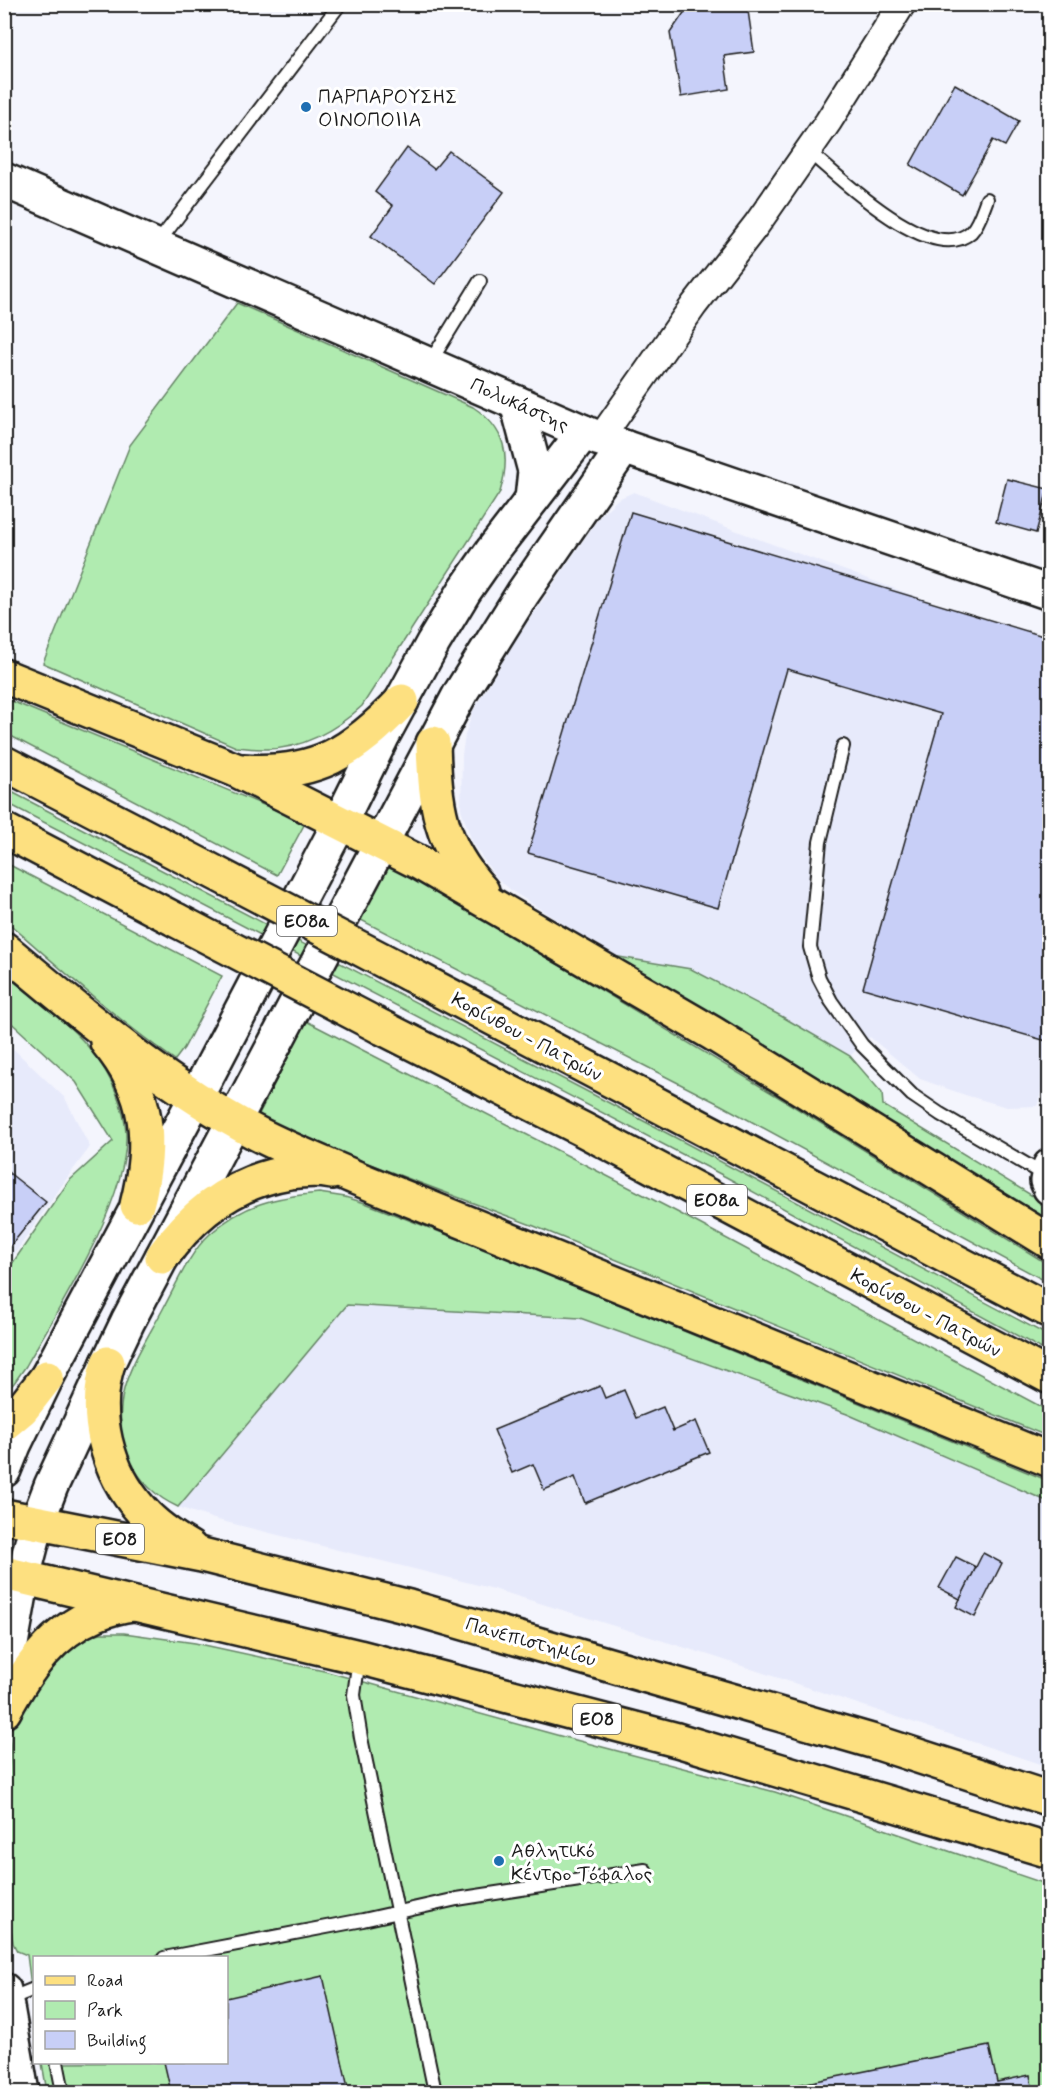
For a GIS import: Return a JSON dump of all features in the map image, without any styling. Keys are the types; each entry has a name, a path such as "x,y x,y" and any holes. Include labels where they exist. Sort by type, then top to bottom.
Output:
{"main road":[{"path":"4,676 236,770 464,887 712,1033 1050,1242"},
{"path":"236,770 268,773 322,762 358,743 402,701"},
{"path":"433,743 438,809 449,844 459,863 478,887 508,914"},
{"name":"Κορίνθου - Πατρών","path":"4,763 1050,1311"},
{"name":"Κορίνθου - Πατρών","path":"4,830 582,1129 1050,1377"},
{"path":"4,949 88,1020 169,1079 257,1134 354,1177 1050,1460"},
{"path":"88,1020 122,1063 143,1110 147,1129 147,1150 137,1205"},
{"path":"162,1257 193,1220 221,1198 242,1186 273,1176 311,1170 330,1171 354,1177"},
{"path":"108,1363 102,1386 101,1415 103,1434 113,1466 142,1511 172,1537 202,1555"},
{"path":"4,1424 22,1409 47,1377"},
{"name":"Πανεπιστημίου","path":"4,1516 202,1555 409,1606 875,1742 1050,1799"},
{"name":"ΕΟ8","path":"14,1575 359,1657 677,1740 1050,1851"},
{"path":"4,1711 33,1663 43,1650 64,1631 103,1611 140,1604"}],"street":[{"path":"4,1683 14,1575 51,1486 108,1363 162,1257 380,842 461,692 523,593 603,439 688,314 757,224 808,151 902,4"},
{"name":"Πολυκάστης","path":"4,180 603,439 1050,593"},
{"path":"517,403 535,471 532,499"},
{"path":"4,1470 47,1377 137,1205 196,1097 402,701 465,590 532,499 603,439"},
{"path":"12,1995 22,2092"}],"lane":[{"path":"156,245 340,4"},
{"path":"808,151 897,223 920,234 946,239 966,235 975,227 987,199"},
{"path":"429,364 480,280"},
{"path":"843,746 820,842 810,947 819,978 831,1001 862,1045 912,1095 1049,1177"},
{"path":"359,1657 354,1695 361,1738 435,2092"},
{"path":"174,1956 397,1913 457,1899 645,1870"},
{"path":"57,2064 63,2092"}],"shaded area":[{"path":"634,492 937,604 1049,638 1050,1063 1037,1106 1007,1107 920,1079 870,1037 850,1056 781,1016 613,956 512,891 497,878 483,859 471,839 461,809 462,755 465,735 473,711 517,638 600,516 618,499"},
{"path":"5,1041 65,1098 90,1147 5,1268"},
{"path":"347,1305 580,1318 847,1414 1049,1502 1049,1767 712,1656 490,1588 214,1519 178,1507"}],"green space":[{"path":"237,303 473,407 493,424 503,444 505,455 500,492 362,706 341,723 317,737 278,748 236,747 43,663 130,445"},
{"path":"4,698 288,815 304,825 277,875 5,733"},
{"path":"4,788 661,1130 1049,1336 1049,1353 726,1177 5,802"},
{"path":"4,862 222,976 184,1048 175,1060 109,1010 5,920"},
{"path":"390,863 790,1104 1049,1265 1049,1283 721,1105 359,919"},
{"path":"613,956 691,969 781,1016 850,1056 882,1093 883,1105 1049,1206 1049,1223"},
{"path":"5,974 65,1023 87,1045 107,1074 116,1093 123,1113 126,1133 124,1160 116,1189 90,1253 26,1366 5,1392 5,1274 69,1181 113,1141 76,1082 5,1017"},
{"path":"306,1021 677,1212 1049,1411 1049,1437 534,1226 309,1141 257,1118"},
{"path":"319,1193 365,1203 489,1251 1049,1481 1049,1502 847,1414 580,1318 347,1305 178,1507 148,1487 129,1458 121,1425 121,1407 131,1368 184,1268 210,1234 235,1216 261,1204 288,1197"},
{"name":"Αθλητικό Κέντρο Τόφαλος","path":"101,1633 124,1633 195,1643 324,1671 775,1792 1049,1885 1049,2092 47,2092 42,2064 228,2064 228,1956 33,1956 33,2001 27,1955 17,1951 13,1943 10,1921 7,1800 12,1727 31,1680 84,1637"}],"building":[{"path":"704,4 747,4 754,52 724,56 729,89 681,97 670,33 688,7"},
{"path":"955,84 1019,121 1005,146 993,140 962,195 910,165"},
{"path":"407,148 434,169 449,151 504,192 435,284 371,236 393,206 375,192"},
{"path":"1007,479 1048,489 1036,533 996,522"},
{"path":"631,512 1050,638 1050,1042 863,988 941,714 787,669 718,908 528,853"},
{"path":"4,1169 46,1202 4,1254"},
{"path":"600,1386 605,1398 624,1390 636,1418 663,1407 673,1431 696,1421 709,1452 585,1503 575,1477 544,1490 533,1464 512,1473 494,1430"},
{"path":"983,1553 1002,1563 975,1617 956,1607"},
{"path":"956,1557 976,1567 960,1599 939,1588"},
{"path":"323,1976 349,2092 171,2092 164,2064 228,2064 228,1998"},
{"path":"989,2046 997,2082 1030,2075 1033,2092 762,2092"}],"place":[{"name":"ΠΑΡΠΑΡΟΥΣΗΣ ΟΙΝΟΠΟΙΙΑ","path":"306,107"},
{"name":"Αθλητικό Κέντρο Τόφαλος","path":"499,1861"}]}
